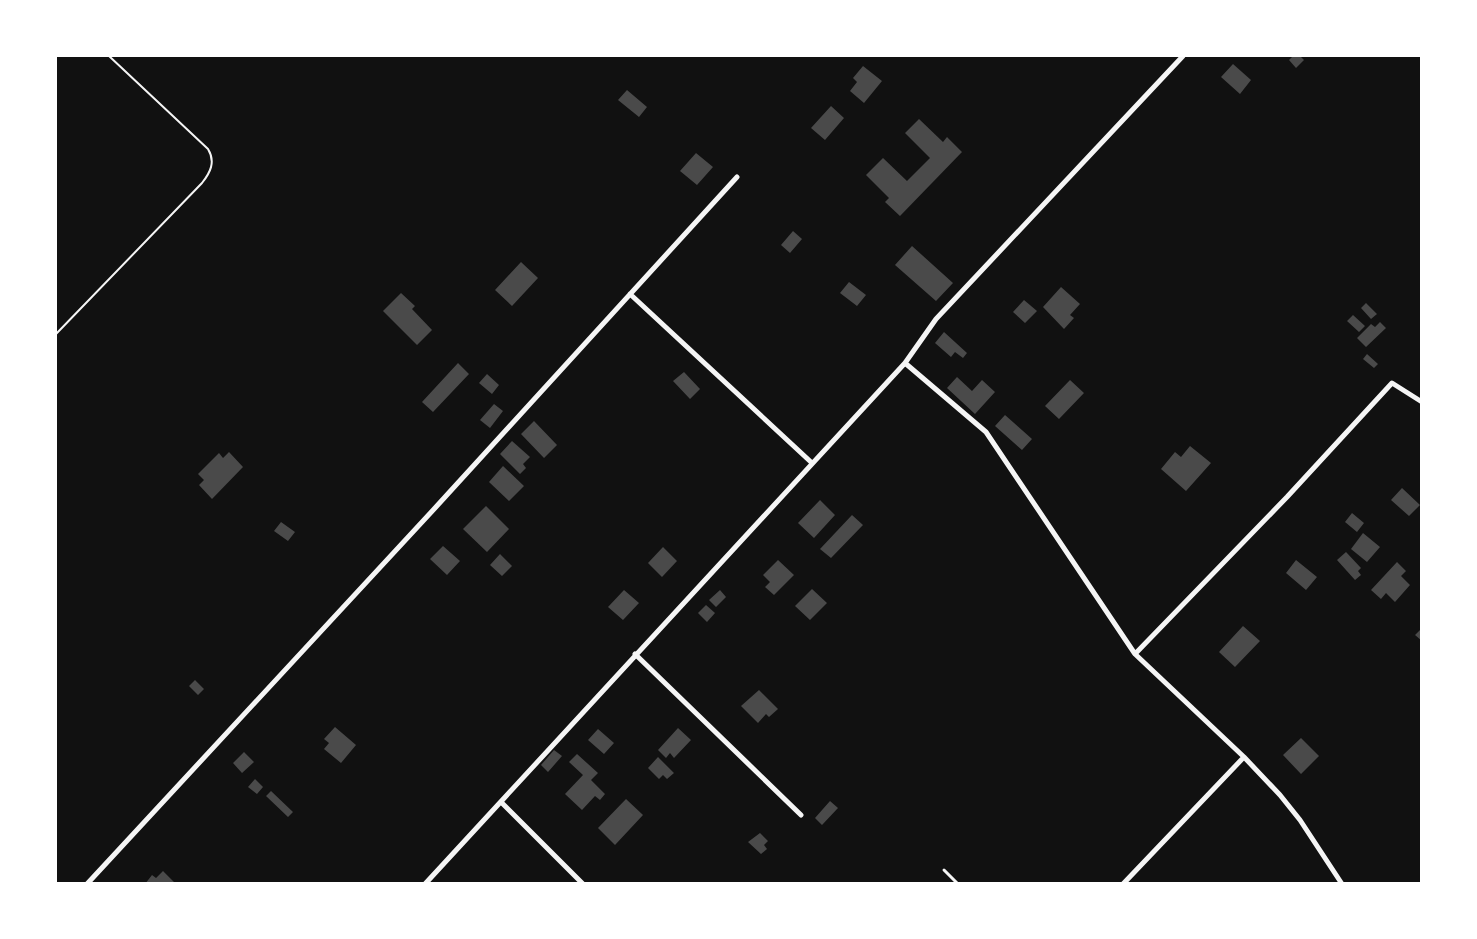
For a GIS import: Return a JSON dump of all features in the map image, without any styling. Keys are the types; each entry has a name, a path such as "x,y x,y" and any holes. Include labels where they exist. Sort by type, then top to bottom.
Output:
{"street":[{"path":"425,884 905,363 936,319 1183,56"},
{"path":"87,884 428,517 737,177"},
{"path":"630,294 812,463"},
{"path":"905,363 978,424 992,439 1135,654 1244,757 1300,820 1342,884"},
{"path":"1135,654 1392,383 1422,402"},
{"path":"636,654 801,815"},
{"path":"1122,884 1244,757"},
{"path":"501,802 583,884"}],"lane":[{"path":"944,870 958,884"}],"path":[{"path":"56,334 202,183 212,166 212,157 208,149 109,56"}],"building":[{"path":"1293,56 1300,56 1304,60 1296,68 1289,60"},
{"path":"1233,64 1251,80 1240,94 1221,77"},
{"path":"863,66 882,81 864,103 850,91 857,82 853,78"},
{"path":"627,90 647,107 639,117 618,100"},
{"path":"831,106 844,118 825,140 811,128"},
{"path":"919,119 943,142 947,137 962,152 900,216 885,202 889,198 866,175 883,158 907,181 930,158 905,133"},
{"path":"696,153 713,167 697,185 680,171"},
{"path":"793,231 802,239 790,253 781,245"},
{"path":"912,246 953,283 936,301 895,265"},
{"path":"521,262 538,278 512,306 495,290"},
{"path":"849,282 866,295 857,306 840,293"},
{"path":"1061,287 1080,304 1070,315 1074,318 1064,329 1043,307"},
{"path":"401,293 415,306 412,309 432,330 417,345 383,311"},
{"path":"1024,300 1037,311 1025,323 1013,312"},
{"path":"1366,303 1377,314 1371,319 1361,308"},
{"path":"1353,315 1365,326 1359,332 1347,321"},
{"path":"1380,322 1386,328 1366,347 1357,338 1371,324 1375,327"},
{"path":"944,332 967,353 963,358 955,352 951,357 935,343"},
{"path":"1367,354 1378,364 1374,368 1363,359"},
{"path":"458,363 469,374 433,412 422,402"},
{"path":"684,372 700,389 690,399 673,381"},
{"path":"487,374 499,385 492,394 479,383"},
{"path":"957,377 972,391 982,380 995,392 975,414 947,388"},
{"path":"1070,380 1084,393 1059,419 1045,406"},
{"path":"494,404 503,411 490,428 480,420"},
{"path":"1005,415 1032,439 1022,450 995,426"},
{"path":"534,421 557,445 544,458 521,434"},
{"path":"512,441 530,457 523,464 526,468 520,474 500,454"},
{"path":"1190,446 1211,463 1186,491 1161,469 1175,452 1181,457"},
{"path":"229,452 243,467 212,499 199,485 204,480 198,474 219,453 223,458"},
{"path":"503,466 524,486 509,501 489,482"},
{"path":"1402,488 1420,505 1409,516 1391,500"},
{"path":"820,500 835,515 814,538 798,523"},
{"path":"486,506 509,529 487,552 463,529"},
{"path":"1352,513 1364,523 1357,532 1345,522"},
{"path":"852,515 863,525 831,558 820,549"},
{"path":"281,522 295,532 288,541 274,531"},
{"path":"1363,533 1380,547 1367,562 1351,549"},
{"path":"443,546 460,561 447,575 430,559"},
{"path":"663,547 677,561 662,577 648,563"},
{"path":"1346,552 1361,568 1358,571 1361,575 1355,580 1337,560"},
{"path":"500,554 512,566 502,576 490,565"},
{"path":"778,560 794,575 774,595 765,587 770,582 763,575"},
{"path":"1296,560 1317,577 1306,590 1286,573"},
{"path":"1397,562 1406,571 1401,576 1410,585 1395,602 1386,593 1381,599 1371,590"},
{"path":"812,589 827,603 810,620 795,606"},
{"path":"624,590 639,603 623,620 608,607"},
{"path":"720,590 726,597 716,607 709,600"},
{"path":"706,605 715,613 707,622 698,613"},
{"path":"1243,626 1260,641 1235,667 1219,652"},
{"path":"1422,628 1422,641 1415,635"},
{"path":"195,680 204,689 198,695 189,686"},
{"path":"759,690 778,709 769,717 766,714 758,723 741,706"},
{"path":"335,727 356,745 341,763 324,749 329,743 324,739"},
{"path":"678,728 691,740 674,758 670,753 666,758 658,750"},
{"path":"598,729 614,743 604,754 588,740"},
{"path":"1301,738 1319,756 1301,774 1283,755"},
{"path":"554,750 562,756 548,772 541,765"},
{"path":"244,752 254,762 242,773 233,763"},
{"path":"577,754 598,773 591,780 605,794 600,800 595,796 582,810 565,794 583,775 569,762"},
{"path":"658,757 674,773 667,779 663,775 659,779 648,768"},
{"path":"255,779 263,787 257,794 248,787"},
{"path":"271,791 293,812 288,817 266,796"},
{"path":"626,799 643,815 615,845 598,828"},
{"path":"830,801 838,808 822,825 815,818"},
{"path":"760,833 768,841 764,845 767,849 761,854 748,842"},
{"path":"163,871 176,884 145,884 152,875 156,878"}]}
